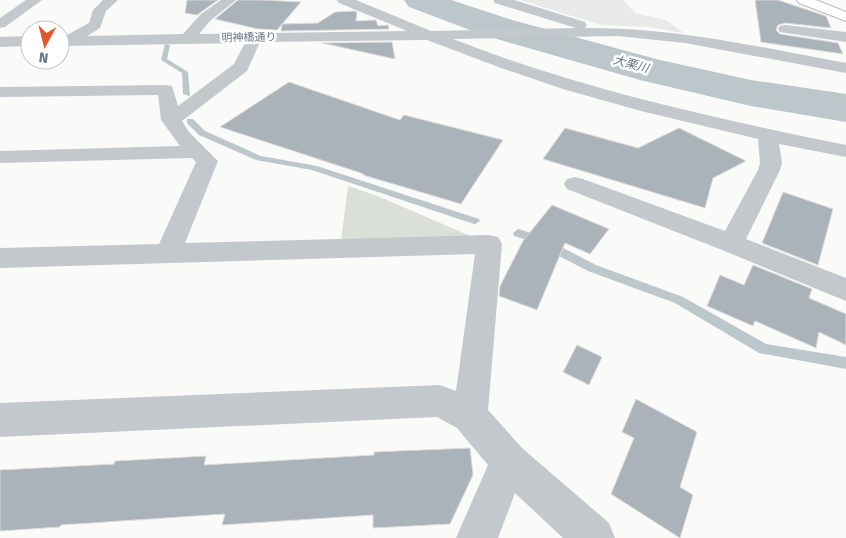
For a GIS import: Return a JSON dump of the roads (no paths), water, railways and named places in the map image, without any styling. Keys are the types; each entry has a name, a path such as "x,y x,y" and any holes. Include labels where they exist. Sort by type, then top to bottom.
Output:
{"main road":[{"path":"804,0 846,17"}],"street":[{"path":"70,38 95,25 100,10 111,0"},
{"path":"188,38 206,17 229,0"},
{"path":"344,0 433,35 467,51 567,84 665,111 768,136 846,152"},
{"path":"500,0 601,32 642,33 685,38 846,68"},
{"path":"0,5 31,2"},
{"path":"0,24 31,2"},
{"path":"785,29 846,36"},
{"name":"明神橋通り","path":"70,40 601,32"},
{"path":"171,120 241,67 255,37"},
{"path":"0,42 20,41"},
{"path":"0,92 166,90 171,120 181,136 207,162 168,253"},
{"path":"731,243 769,170 771,163 768,136"},
{"path":"0,157 197,152"},
{"path":"575,184 731,243 846,290"},
{"path":"0,258 489,244 470,416"},
{"path":"0,420 440,401 470,416 509,461 594,538"},
{"path":"477,538 509,461"}],"waterway":[{"name":"大栗川","path":"420,0 499,28 655,71 751,93 846,108"},
{"path":"167,45 164,60 185,72 187,94"},
{"path":"190,121 202,133 259,158 314,168 475,221"},
{"path":"518,233 534,238 592,268 679,300 764,349 846,363"}]}
